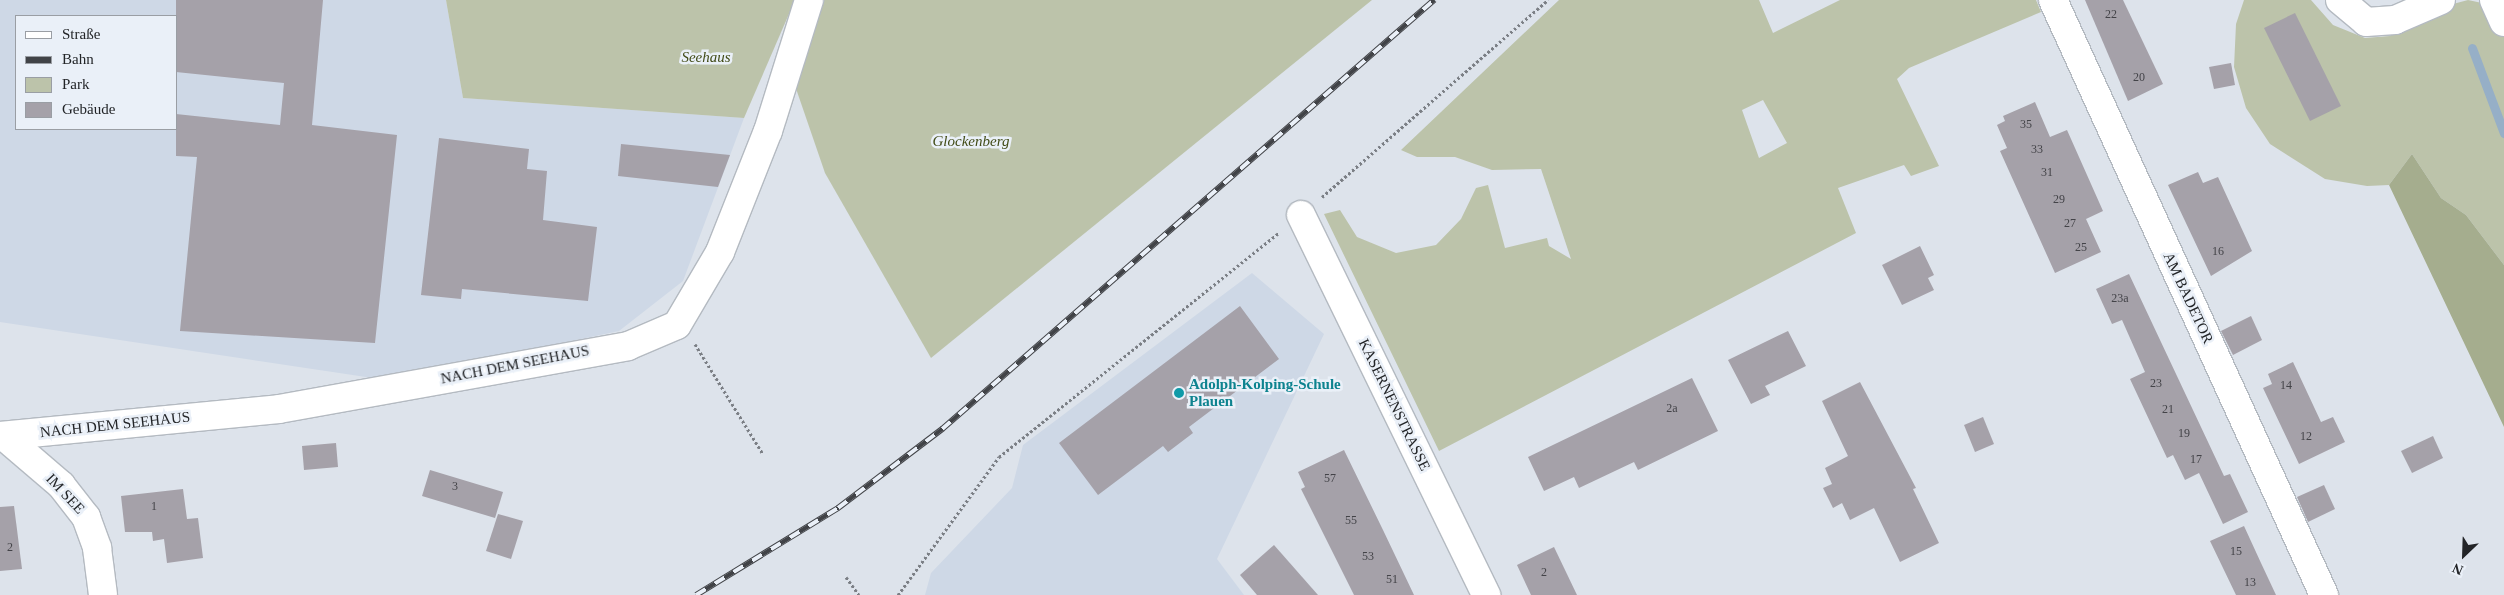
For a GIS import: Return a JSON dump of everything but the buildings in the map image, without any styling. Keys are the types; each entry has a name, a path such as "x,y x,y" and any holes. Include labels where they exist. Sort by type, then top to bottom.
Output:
{"street":[{"path":"677,325 720,252 768,131 809,0"},
{"name":"AM BADETOR","path":"2053,0 2324,595"},
{"path":"2340,0 2366,22 2395,20 2441,0"},
{"path":"2494,0 2504,22"},
{"name":"KASERNENSTRASSE","path":"1301,215 1486,595"},
{"name":"NACH DEM SEEHAUS","path":"3,437 88,425 279,409 628,346 677,325"},
{"name":"IM SEE","path":"3,437 61,485 86,516 97,548 103,595"}],"path":[{"path":"898,595 999,457 1301,215 1548,0"},
{"path":"677,325 697,347 763,454"},
{"path":"846,577 859,595"}],"shaded area":[{"path":"0,0 446,0 463,98 744,118 683,281 619,331 386,380 0,322"},
{"path":"1252,273 1324,334 1217,559 1244,595 925,595 931,573 1012,488 1023,445"}],"green space":[{"name":"Seehaus","path":"446,0 795,0 744,118 463,98"},
{"name":"Glockenberg","path":"819,0 1372,0 931,358 825,173 791,74"},
{"path":"1559,0 1759,0 1773,33 1840,0 2036,0 2041,12 1909,68 1897,79 1939,166 1911,176 1904,165 1838,188 1856,233 1439,451 1324,214 1340,210 1357,237 1396,253 1436,245 1461,219 1476,188 1488,185 1505,248 1547,238 1549,246 1571,259 1541,169 1492,170 1455,157 1417,157 1401,150","holes":["1763,100 1787,143 1759,158 1742,110"]},
{"path":"2244,0 2311,0 2333,25 2365,38 2390,36 2401,25 2438,8 2468,0 2482,3 2504,34 2504,265 2466,215 2441,198 2412,154 2389,185 2367,186 2325,179 2270,144 2246,108 2234,67 2236,24"},
{"path":"2412,154 2441,198 2466,215 2504,265 2504,427 2389,185"}],"waterway":[{"path":"2472,48 2504,133"}],"railway":[{"path":"696,595 838,508 942,429 1434,0"}],"place":[{"name":"Adolph-Kolping-Schule Plauen","path":"1179,393"}]}
